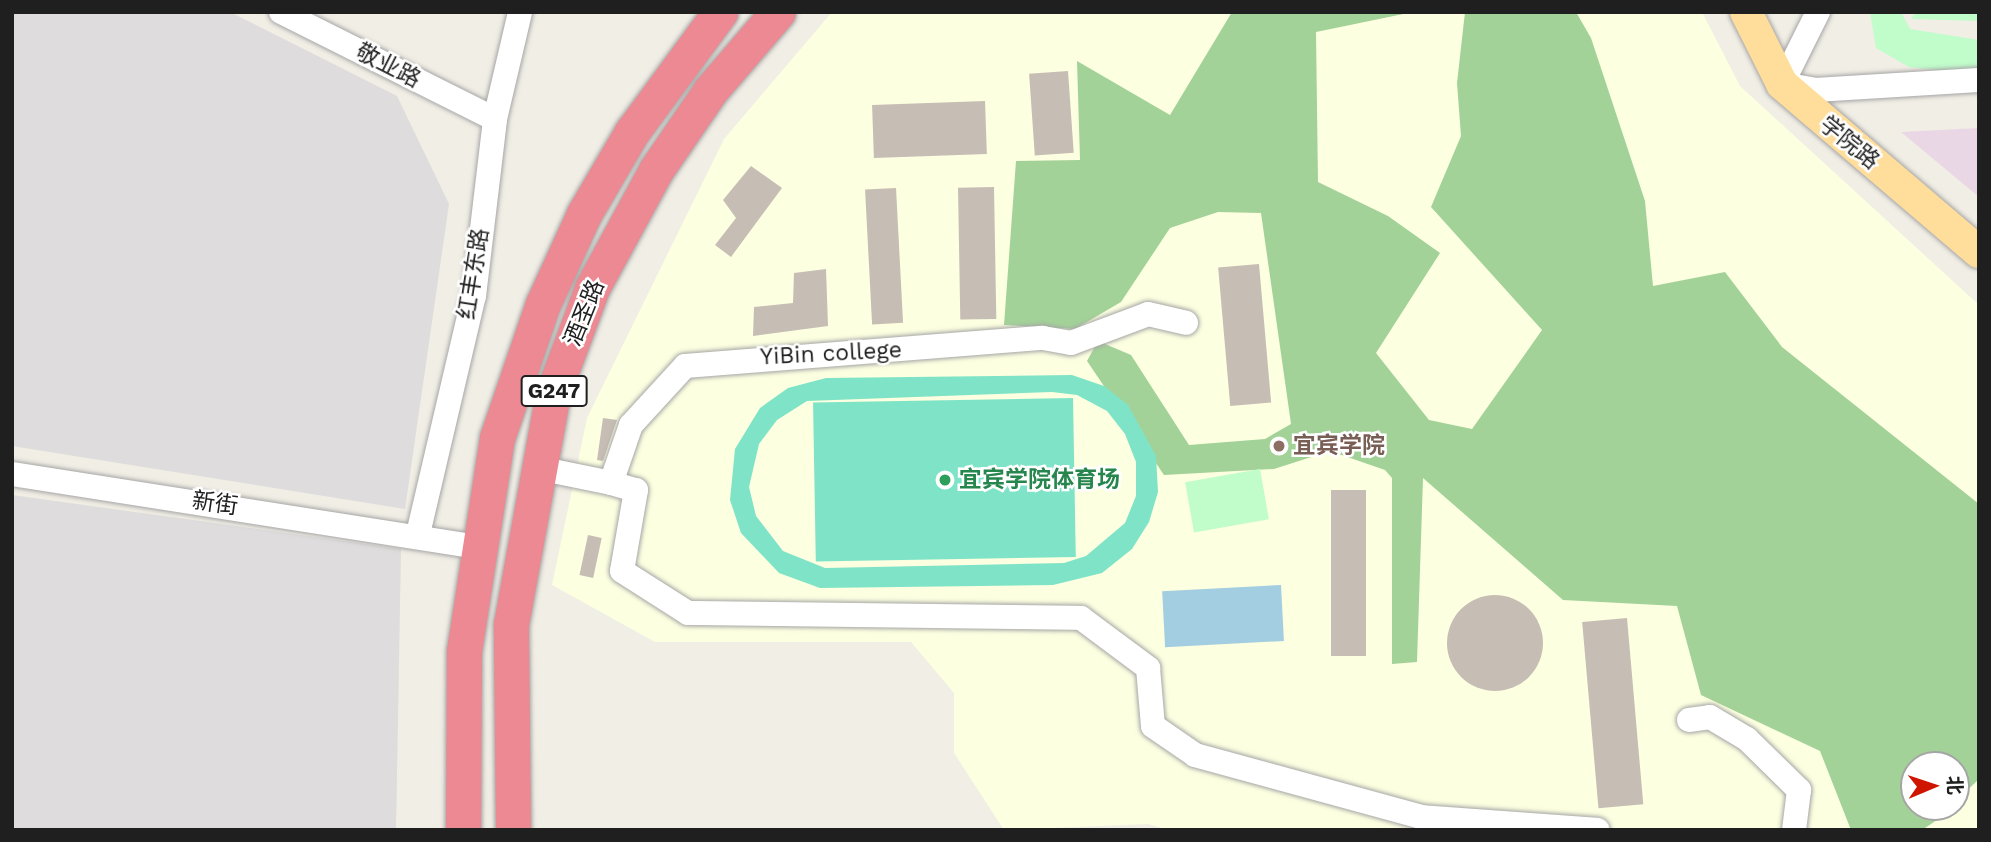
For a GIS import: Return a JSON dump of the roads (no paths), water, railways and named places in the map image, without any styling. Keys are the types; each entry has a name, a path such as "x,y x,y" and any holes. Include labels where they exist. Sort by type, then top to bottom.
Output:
{"highway":[{"name":"酒圣路","path":"463,830 461,713 476,547 497,438 517,375 584,214 632,132 720,12"},
{"name":"酒圣路","path":"513,830 511,624 553,393 592,288 656,170 710,91 778,12"}],"main road":[{"name":"学院路","path":"1746,12 1782,84 1979,252"}],"street":[{"name":"敬业路","path":"281,12 495,119"},
{"name":"红丰东路","path":"418,534 474,296 495,119 520,12"},
{"path":"1818,12 1782,84 1815,90 1979,80"},
{"name":"YiBin college","path":"611,483 631,425 685,366 1043,338 1072,343 1148,314 1186,323"},
{"path":"538,468 636,490 622,572 688,613 1081,618 1148,668 1153,726 1195,755 1421,817 1598,830"},
{"name":"新街","path":"12,474 418,534 476,547"},
{"path":"1689,720 1710,717 1747,739 1799,790 1794,830"}],"water":[{"path":"1281,585 1284,641 1165,647 1162,591"}],"place":[{"name":"宜宾学院","path":"1279,446"},
{"name":"宜宾学院体育场","path":"945,480"}]}
